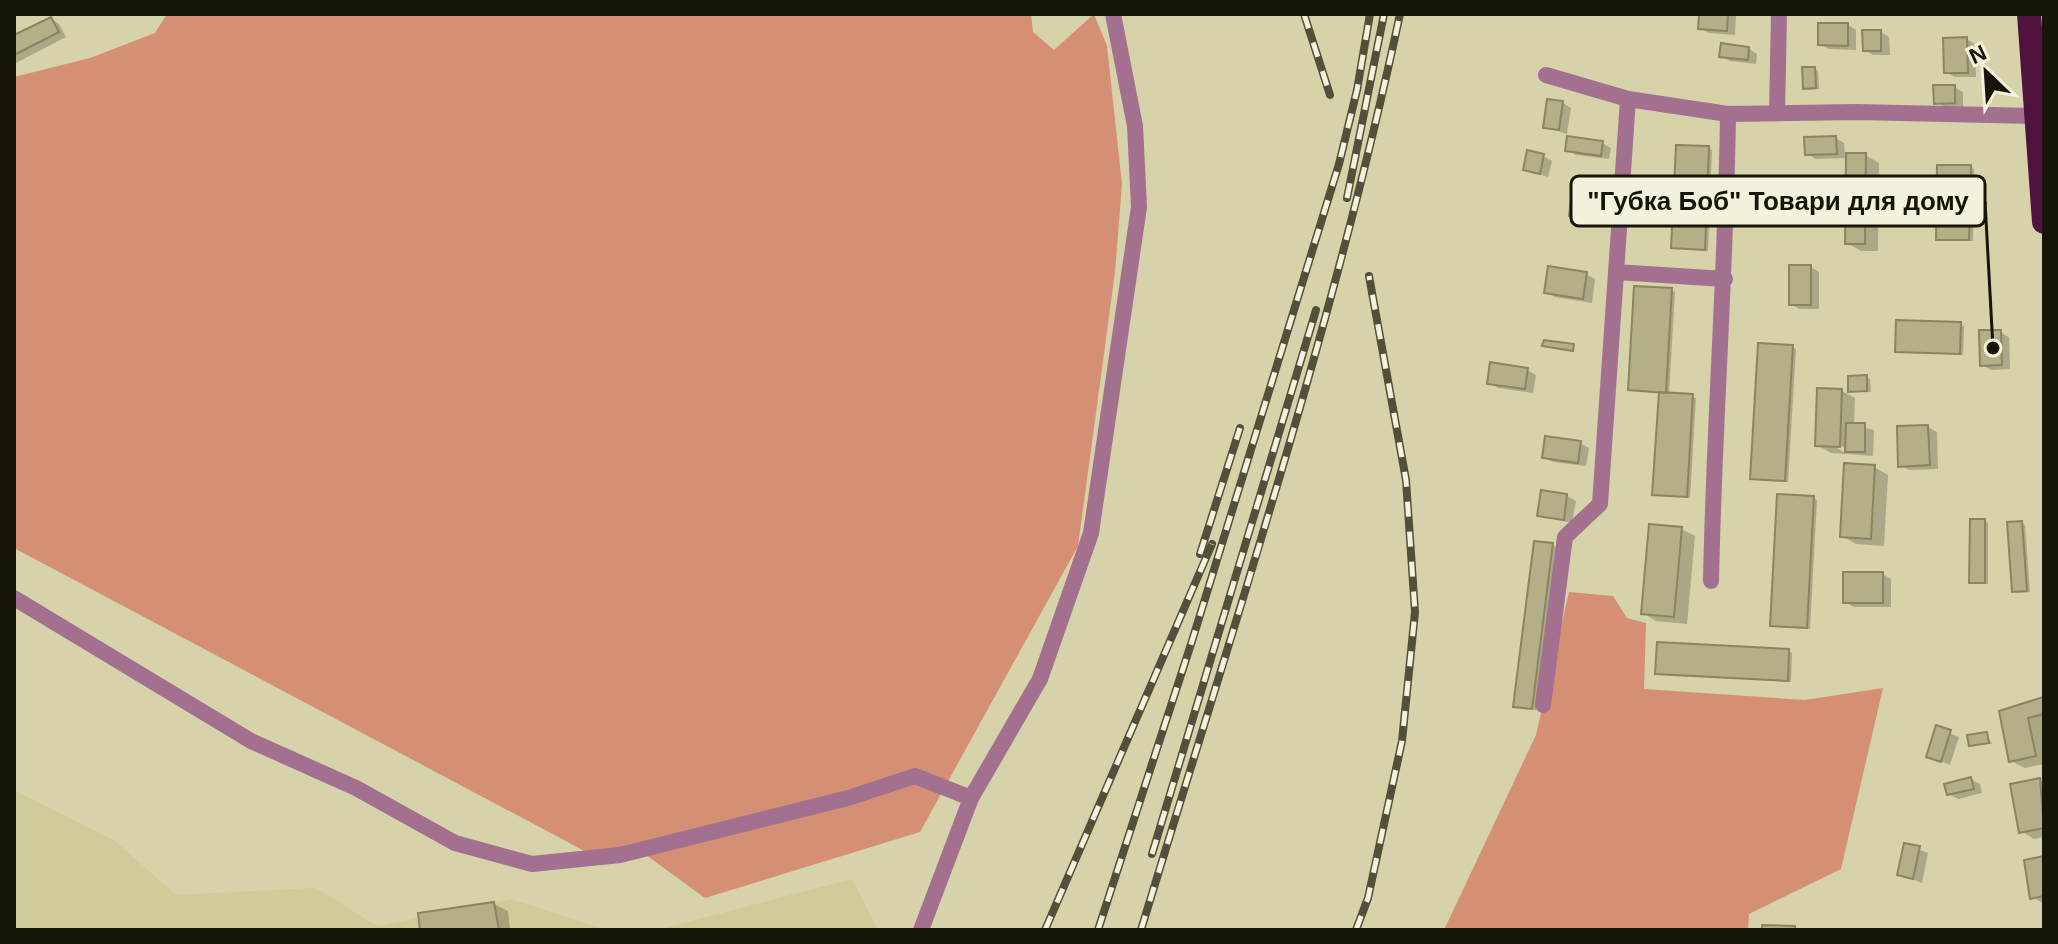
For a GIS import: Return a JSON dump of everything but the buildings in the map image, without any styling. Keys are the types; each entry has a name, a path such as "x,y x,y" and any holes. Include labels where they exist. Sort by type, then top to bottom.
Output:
{"highway":[{"path":"2029,14 2042,156 2044,222"}],"street":[{"path":"921,930 971,798 1040,679 1091,533 1139,207 1135,126 1113,14"},
{"path":"1777,113 1779,14"},
{"path":"1546,75 1628,99 1728,114 2036,116"},
{"path":"1543,705 1565,537 1600,504 1628,99"},
{"path":"1711,581 1713,441 1725,279 1728,114"},
{"path":"1616,272 1725,279"},
{"path":"14,598 251,741 356,788 455,843 532,864 620,855 848,798 915,776 971,798"}],"shaded area":[{"path":"167,14 1031,14 1033,32 1054,50 1094,14 1107,46 1122,184 1115,272 1078,546 920,832 705,898 646,855 609,864 14,548 14,77 90,58 155,33"},
{"path":"1569,592 1613,596 1627,618 1646,623 1644,689 1805,700 1883,688 1841,869 1749,914 1748,930 1444,930 1536,735"},
{"path":"14,790 115,841 176,895 316,888 377,926 511,899 606,930 14,930"},
{"path":"852,879 878,930 657,930"}],"railway":[{"path":"1304,14 1330,95"},
{"path":"1098,930 1192,641 1339,164 1357,90 1370,14"},
{"path":"1347,198 1384,14"},
{"path":"1141,930 1313,361 1345,246 1400,14"},
{"path":"1356,930 1368,898 1402,741 1415,612 1406,480 1369,276"},
{"path":"1152,854 1316,310"},
{"path":"1200,554 1240,428"},
{"path":"1045,930 1212,544"}],"place":[{"name":"\"Губка Боб\" Товари для дому","path":"1993,348"}]}
